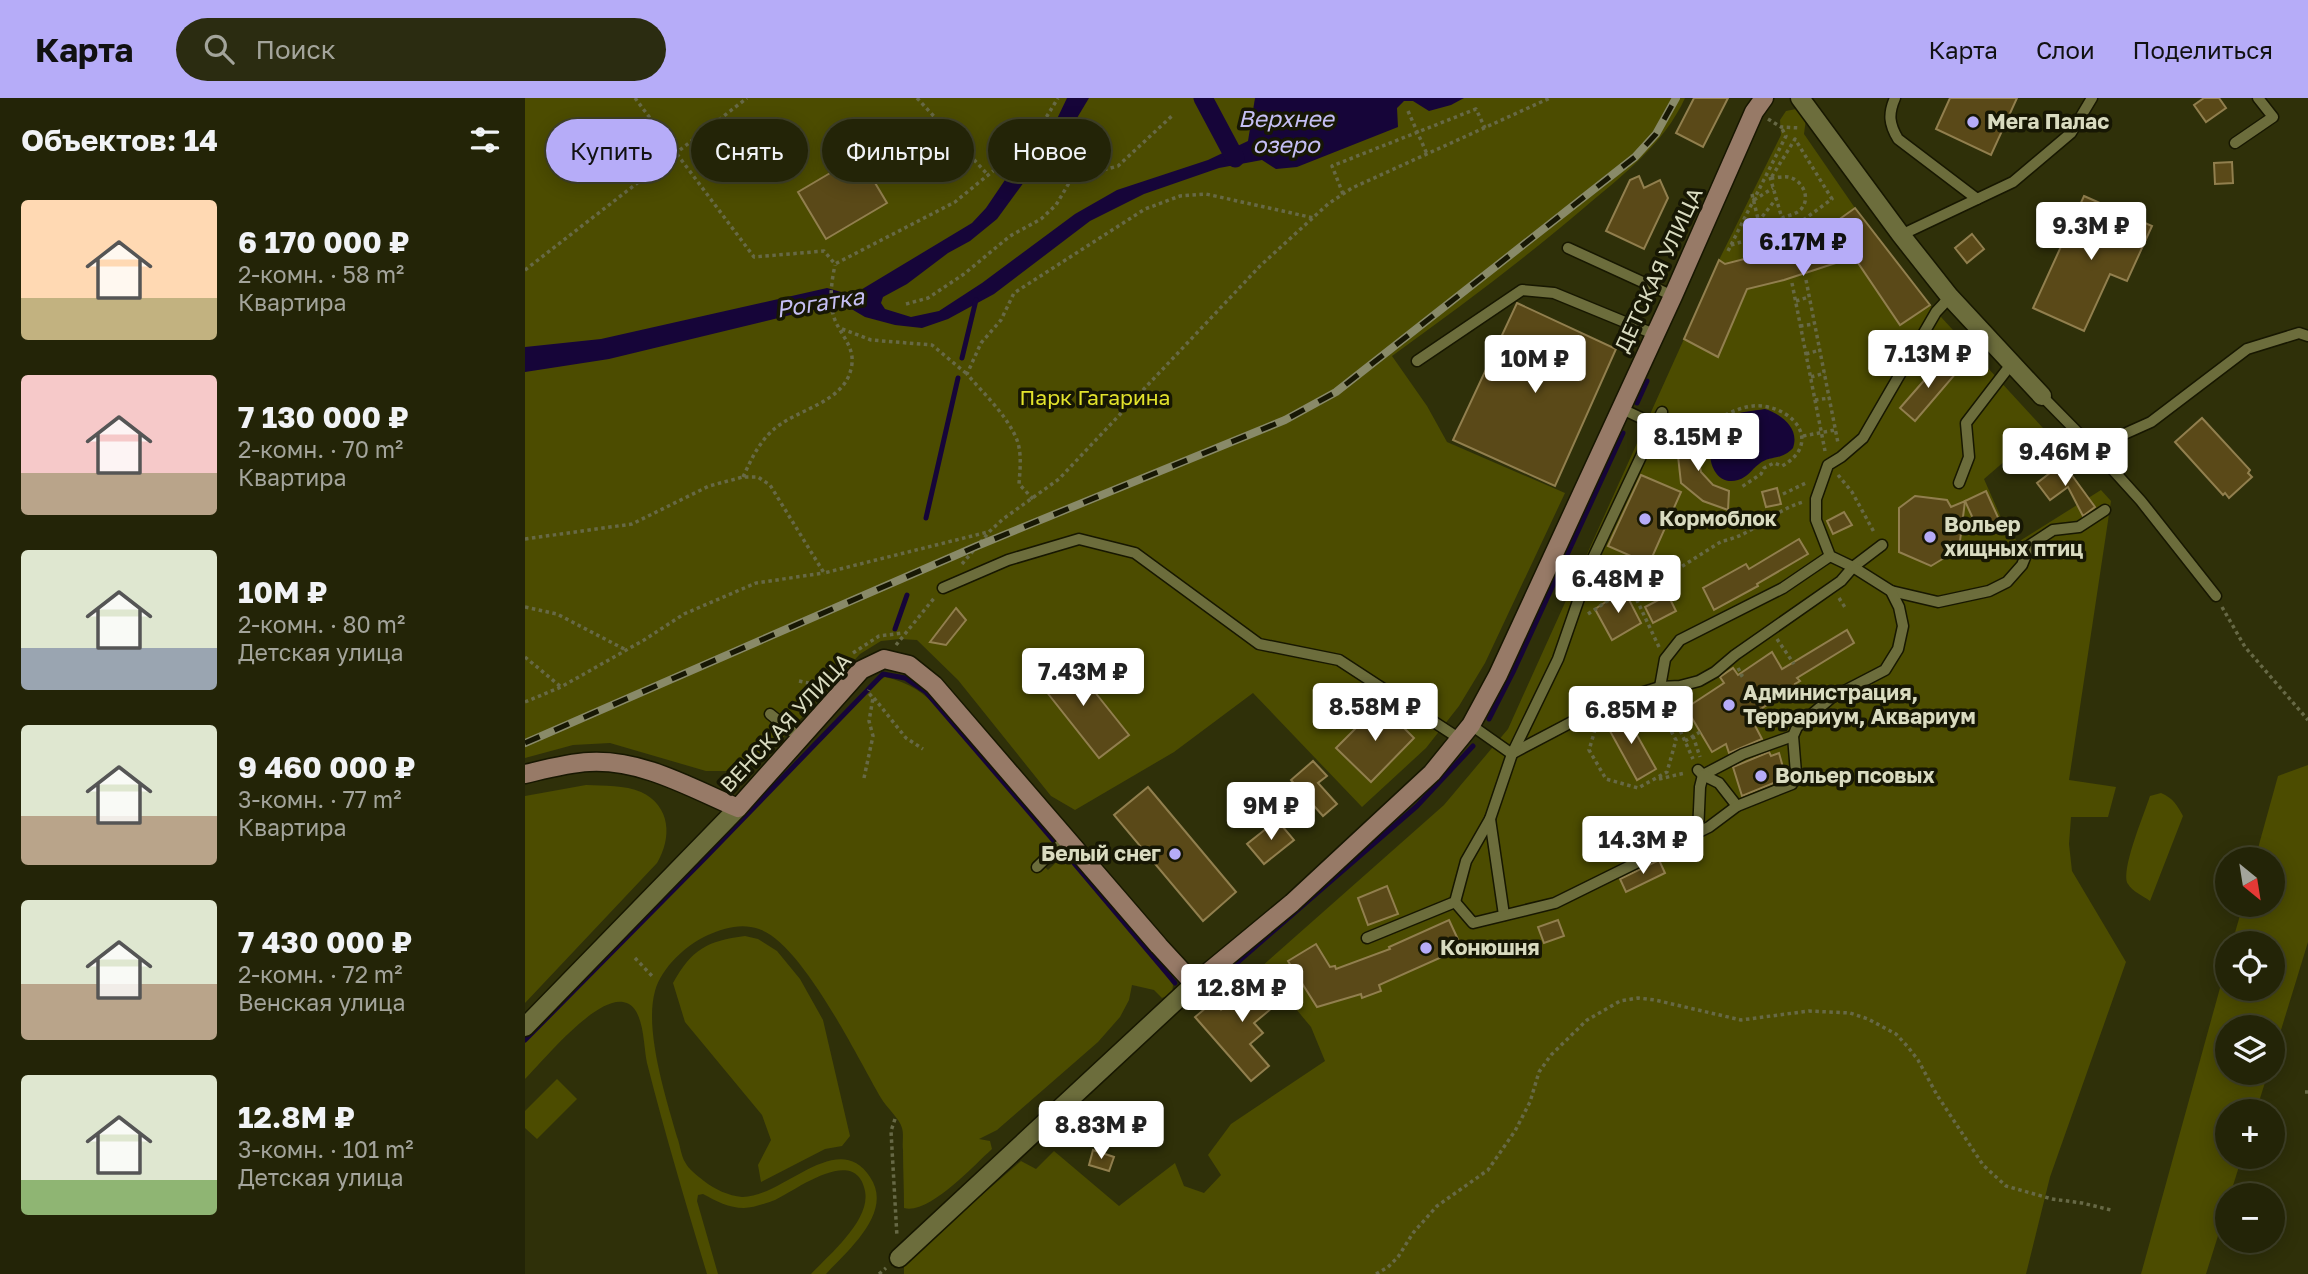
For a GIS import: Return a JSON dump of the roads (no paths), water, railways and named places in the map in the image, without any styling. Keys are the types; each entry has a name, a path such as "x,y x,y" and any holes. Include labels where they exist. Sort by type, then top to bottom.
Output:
{"street":[{"path":"1800,98 1950,297 2042,396"},
{"name":"ДЕТСКАЯ УЛИЦА","path":"1194,984 1292,903 1432,774 1465,732 1498,675 1673,296 1754,113 1764,107"},
{"name":"ВЕНСКАЯ УЛИЦА","path":"525,1027 738,808 861,670 884,659 909,665 934,685 1194,984"},
{"path":"525,774 588,762 615,763 647,769 738,808"},
{"path":"899,1258 1194,984"}],"lane":[{"path":"1895,98 1890,109 1890,126 1898,139 1977,199"},
{"path":"1901,235 2013,182 2071,133 2092,98"},
{"path":"2235,143 2273,117 2258,98"},
{"path":"1568,248 1673,296"},
{"path":"1417,361 1522,290 1554,293 1654,334"},
{"path":"1950,297 1936,312 1863,438 1828,465 1816,499 1817,520 1830,556 1891,591 1938,602 1989,591 2007,582 2022,565 2030,545 2053,530 2079,527 2105,510"},
{"path":"2092,448 2151,422 2247,349 2299,333 2308,335"},
{"path":"1959,483 1969,457 1966,423 2012,363"},
{"path":"2042,396 2141,501 2216,596"},
{"path":"1621,408 1655,425"},
{"path":"1455,902 1466,861 1490,818 1512,754 1557,660 1593,558 1662,412"},
{"path":"943,588 1008,560 1079,539 1135,553 1259,644 1339,660 1465,732 1512,754"},
{"path":"1512,754 1608,703 1660,687 1699,681 1715,672 1841,581 1853,567 1882,545"},
{"path":"1660,687 1665,659 1680,640 1783,588 1830,556"},
{"path":"1455,902 1473,923 1555,903 1698,833 1737,806 1792,784 1796,773 1793,736 1797,727 1831,698 1885,670 1898,649 1903,626 1899,607 1891,591"},
{"path":"770,714 800,738"},
{"path":"1701,772 1793,736"},
{"path":"1701,772 1719,783 1737,806"},
{"path":"1698,833 1701,772"},
{"path":"1490,818 1504,915"},
{"path":"1037,867 1066,839"},
{"path":"1367,938 1455,902"}],"water":[{"path":"1067,98 1089,98 1076,119 1057,119"},
{"path":"1255,98 1464,98 1429,111 1413,101 1404,101 1397,108 1398,127 1297,167 1276,169 1262,160 1219,168 1144,194 1090,221 994,294 948,319 922,328 895,325 865,317 848,307 811,310 609,359 525,372 525,347 601,339 827,288 845,293 859,291 972,223 1004,182 1024,182 997,219 970,241 883,297 881,303 885,309 911,317 939,311 982,283 1075,214 1117,190 1208,160 1248,141"},
{"path":"1765,409 1788,423 1794,434 1793,448 1784,455 1763,461 1741,479 1727,481 1714,469 1710,447 1713,436 1728,418"}],"waterway":[{"name":"Верхнее озеро","path":"1203,98 1235,158"},
{"path":"962,358 976,300"},
{"path":"926,518 958,378"},
{"path":"1637,403 1647,381"},
{"path":"1489,719 1623,433"},
{"path":"895,629 907,595"},
{"path":"525,1040 883,674 905,678 926,692 1054,841"},
{"path":"1232,967 1417,806 1473,746"},
{"path":"1067,855 1175,983"}],"railway":[{"path":"525,743 977,546 1285,420 1336,392 1635,157 1656,134 1676,98"}],"place":[{"name":"Мега Палас","path":"1973,122"},
{"name":"Кормоблок","path":"1645,519"},
{"name":"Вольер хищных птиц","path":"1930,537"},
{"name":"Администрация, Террариум, Аквариум","path":"1729,705"},
{"name":"Вольер псовых","path":"1761,776"},
{"name":"Белый снег","path":"1175,854"},
{"name":"Конюшня","path":"1426,948"}],"water label":[{"name":"Рогатка","path":"820,303"}],"park label":[{"name":"Парк Гагарина","path":"1095,398"}]}
